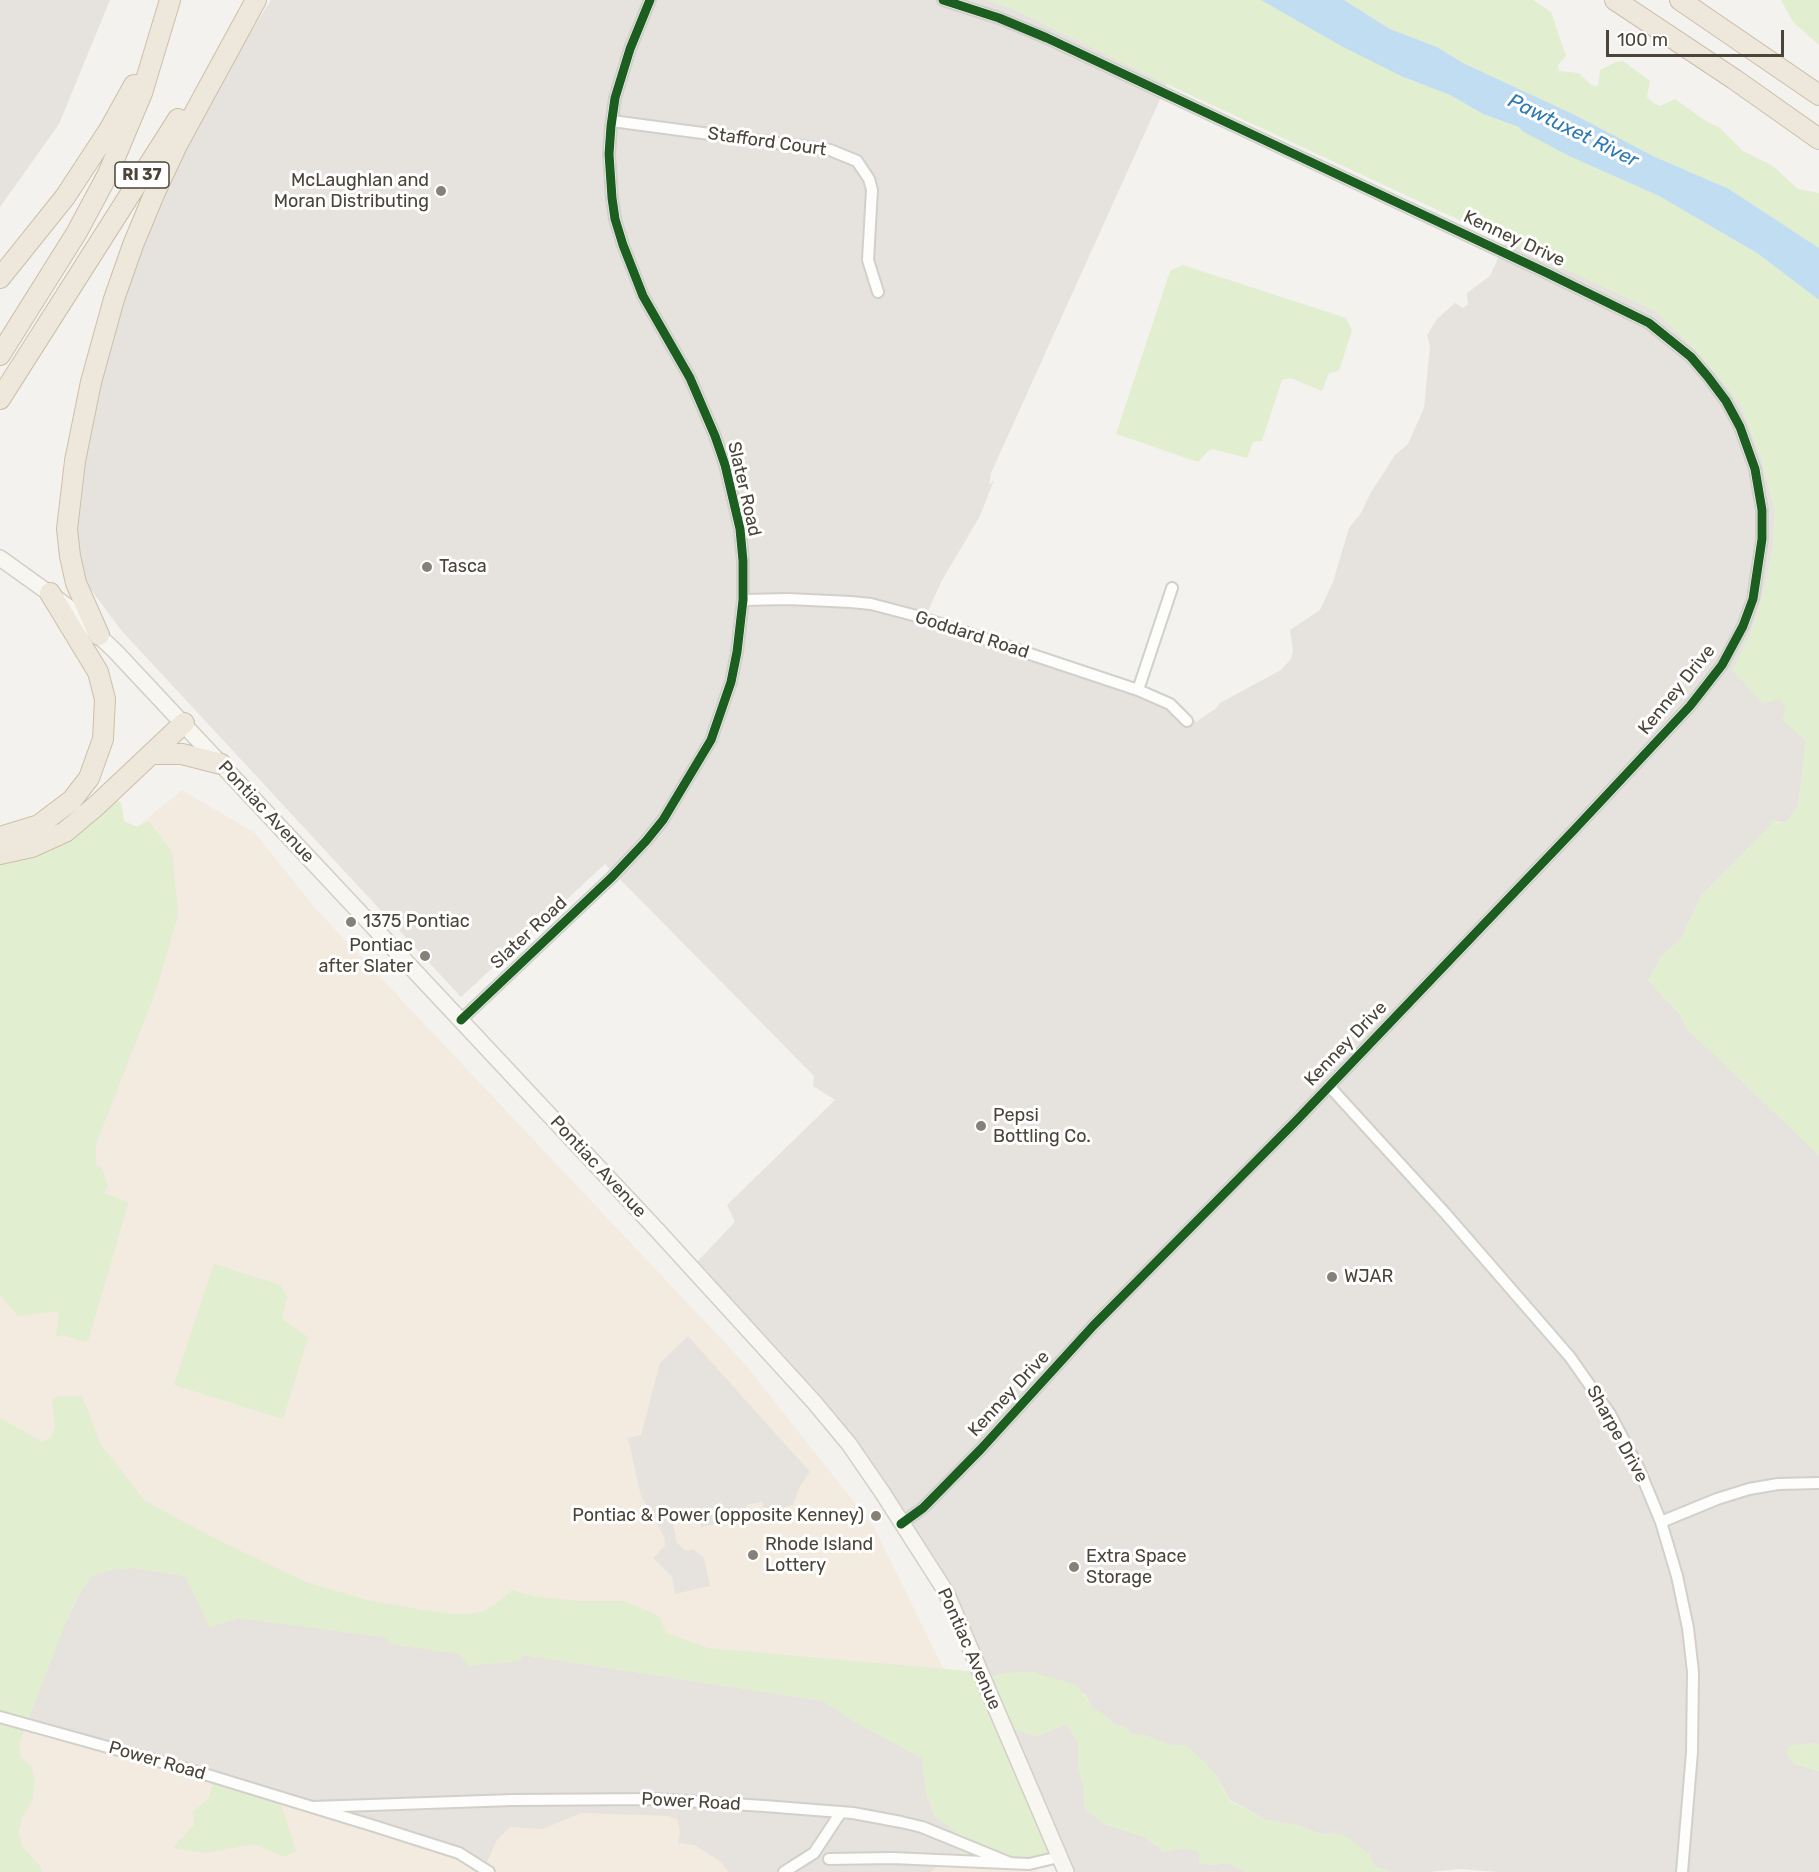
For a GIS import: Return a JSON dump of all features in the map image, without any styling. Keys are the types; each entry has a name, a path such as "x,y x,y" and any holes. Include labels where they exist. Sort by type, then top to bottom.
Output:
{"highway":[{"name":"RI 37","path":"0,355 71,241 103,183 134,113 170,0"},
{"name":"RI 37","path":"0,399 255,0"},
{"path":"99,635 76,583 67,529 75,461 91,382 114,298 155,192 187,125 255,0"},
{"path":"1615,0 1819,140"},
{"path":"1680,0 1819,95"},
{"path":"0,278 50,218 89,162 137,80 162,29"},
{"path":"0,837 39,825 72,800 89,778 103,739 105,699 98,672 50,593"},
{"path":"0,854 32,847 65,832 184,723"},
{"path":"151,754 182,754 221,764"}],"main road":[{"name":"Pontiac Avenue","path":"0,558 50,593 99,635 184,723 726,1304 814,1402 864,1466 946,1592 1066,1872"}],"street":[{"name":"Slater Road","path":"461,1020 612,878 663,820 703,755 722,711 737,652 743,600 743,561 740,529 725,465 690,378 643,296 615,219 610,176 612,121 622,71 650,0"},
{"name":"Kenney Drive","path":"901,1524 923,1508 981,1449 1094,1326 1329,1086 1590,814 1690,706 1722,665 1743,626 1753,599 1762,539 1762,510 1755,469 1735,418 1708,377 1691,357 1649,323 1047,38 999,18 943,0"},
{"name":"Stafford Court","path":"612,121 830,150 856,162 869,179 872,190 868,260 878,292"},
{"path":"1138,690 1172,588"},
{"name":"Goddard Road","path":"743,600 830,600 871,604 913,615 1138,690 1170,704 1187,721"},
{"name":"Sharpe Drive","path":"1329,1086 1445,1213 1570,1357 1590,1383 1639,1469 1661,1522 1683,1602 1693,1672 1692,1752 1682,1872"},
{"path":"1661,1522 1717,1499 1749,1489 1778,1484 1819,1483"},
{"name":"Power Road","path":"0,1718 201,1773 313,1807 459,1853 489,1872"},
{"name":"Power Road","path":"313,1807 505,1800 653,1799 841,1812 922,1827 1010,1863 1029,1864 1059,1857"},
{"path":"784,1872 814,1853 841,1812"},
{"path":"829,1859 892,1858 1010,1863"}],"shaded area":[{"path":"0,0 110,0 59,124 0,207"},
{"path":"271,0 987,0 1011,8 1167,84 991,473 989,485 994,480 980,516 941,582 925,618 1164,695 1183,707 1196,722 1220,703 1281,670 1291,659 1293,651 1290,630 1320,610 1333,582 1349,528 1361,513 1370,494 1395,455 1408,444 1424,408 1430,346 1427,335 1437,319 1455,303 1463,308 1468,304 1467,293 1490,276 1506,241 1655,311 1696,350 1713,370 1740,403 1761,457 1775,511 1773,547 1762,599 1750,635 1775,699 1780,699 1786,708 1783,720 1806,741 1798,806 1785,823 1773,821 1701,896 1681,939 1661,957 1648,980 1680,1014 1686,1027 1819,1155 1819,1744 1789,1746 1792,1763 1819,1771 1819,1872 1497,1872 1460,1869 1392,1872 1374,1866 1369,1854 1334,1833 1323,1835 1297,1825 1266,1820 1230,1800 1216,1775 1186,1745 1171,1745 1145,1735 1131,1734 1125,1727 1114,1725 1092,1708 1085,1694 1032,1672 1010,1673 986,1678 879,1482 694,1265 735,1222 727,1205 835,1100 813,1086 814,1076 605,864 461,997 121,630 86,583 76,540 77,511 86,448 106,358 144,240 188,136 223,75"},
{"path":"182,790 255,833 315,908 745,1364 874,1527 1021,1828 1038,1872 0,1872 0,893 68,883"},
{"path":"1150,1320 1423,1578 1443,1656 1447,1729 1364,1715 1312,1655 1217,1566 1155,1503 1135,1472 1144,1464 1123,1442 1164,1402 1114,1356"},
{"path":"688,1336 810,1472 800,1486 793,1505 765,1512 762,1502 746,1505 748,1517 701,1527 698,1516 673,1523 677,1543 686,1551 693,1549 704,1558 710,1586 675,1594 672,1577 653,1558 665,1546 664,1536 641,1496 628,1438 641,1435 660,1363"},
{"path":"993,1452 993,1458 1015,1479 1014,1481 1024,1484 993,1519 981,1515 978,1519 959,1500 951,1497 947,1499 961,1484 962,1494 976,1504 999,1480 999,1473 988,1463 981,1463"},
{"path":"133,1568 185,1576 210,1627 238,1618 384,1637 391,1644 459,1654 523,1655 823,1701 853,1721 922,1758 927,1798 934,1816 960,1835 961,1862 939,1864 931,1872 729,1872 721,1862 695,1845 678,1843 680,1833 678,1820 669,1816 581,1813 543,1829 510,1827 497,1840 485,1866 459,1852 25,1726 63,1628 82,1589 93,1575"},
{"path":"1066,1724 1078,1742 1078,1768 1084,1787 1085,1809 1105,1824 1145,1837 1164,1852 1179,1848 1196,1850 1212,1865 1228,1863 1247,1872 1066,1872 1003,1726 1037,1736"}],"green space":[{"path":"987,0 1261,0 1341,46 1401,76 1450,95 1483,114 1519,127 1522,131 1569,156 1659,196 1757,253 1819,300 1819,1155 1686,1027 1680,1014 1648,980 1661,957 1681,939 1701,896 1770,826 1773,820 1785,823 1798,806 1806,741 1783,720 1786,708 1780,699 1763,703 1732,671 1750,635 1762,599 1773,547 1775,511 1761,457 1740,403 1696,350 1655,311 1158,80 1011,8"},
{"path":"1344,0 1533,0 1551,12 1566,56 1558,65 1559,71 1579,73 1591,85 1598,86 1600,70 1623,61 1650,81 1647,97 1652,102 1660,106 1675,99 1707,122 1719,127 1743,151 1773,166 1798,189 1819,193 1819,248 1729,189 1653,156 1575,115 1463,63 1437,47 1390,29"},
{"path":"1781,0 1819,0 1819,45 1793,22"},
{"path":"1183,265 1346,318 1352,330 1340,368 1338,371 1329,373 1322,391 1291,378 1282,380 1262,441 1253,442 1247,458 1212,449 1198,462 1116,434 1170,271"},
{"path":"107,799 121,802 124,821 137,827 149,821 172,852 178,915 155,993 96,1144 96,1164 102,1169 108,1186 104,1193 128,1202 128,1204 86,1342 63,1335 56,1337 59,1311 18,1316 0,1295 0,853 13,852"},
{"path":"214,1264 280,1285 287,1296 282,1319 308,1337 283,1419 174,1385"},
{"path":"60,1396 82,1396 101,1445 145,1501 216,1539 308,1583 371,1601 449,1614 484,1611 495,1605 512,1590 537,1597 580,1601 624,1601 659,1616 666,1633 708,1648 979,1672 986,1678 1010,1673 1032,1672 1075,1684 1092,1708 1114,1725 1126,1727 1131,1734 1145,1735 1171,1745 1186,1745 1216,1775 1230,1801 1266,1820 1297,1825 1323,1835 1334,1833 1346,1836 1369,1854 1374,1866 1392,1872 1247,1872 1228,1863 1212,1865 1199,1863 1199,1854 1196,1850 1179,1848 1164,1852 1145,1837 1105,1824 1085,1809 1084,1787 1078,1768 1078,1742 1066,1724 1037,1736 1004,1726 1057,1852 1027,1864 961,1862 960,1835 934,1816 931,1801 927,1798 922,1758 853,1721 823,1701 524,1655 519,1661 469,1666 459,1654 390,1644 384,1637 238,1618 210,1627 185,1576 133,1568 93,1575 72,1607 19,1744 21,1757 32,1768 35,1780 32,1801 22,1817 18,1834 23,1848 41,1867 42,1872 0,1872 0,1418 42,1442 51,1437 55,1428 52,1399"},
{"path":"1819,1744 1819,1771 1792,1763 1786,1753 1789,1746"},
{"path":"214,1777 279,1798 296,1851 284,1857 254,1844 206,1853 173,1848 194,1825 193,1812 209,1798"}],"water":[{"name":"Pawtuxet River","path":"1261,0 1344,0 1390,29 1437,47 1463,63 1575,115 1653,156 1729,189 1819,248 1819,300 1757,253 1659,196 1569,156 1522,131 1519,127 1483,114 1450,95 1401,76 1341,46"}],"cycle path":[{"path":"461,1020 612,877 663,820 711,740 731,682 737,652 743,600 743,561 740,529 725,465 690,378 643,296 623,245 615,219 612,198 609,154 615,98 630,49 650,0"},
{"path":"901,1524 923,1508 981,1449 1093,1326 1296,1121 1690,706 1722,665 1743,626 1753,599 1762,539 1762,510 1755,469 1740,427 1726,401 1691,357 1649,323 1047,38 999,18 943,0"}],"place":[{"name":"McLaughlan and Moran Distributing","path":"441,191"},
{"name":"Tasca","path":"427,567"},
{"name":"1375 Pontiac","path":"351,922"},
{"name":"Pontiac after Slater","path":"425,956"},
{"name":"Pepsi Bottling Co.","path":"981,1126"},
{"name":"WJAR","path":"1332,1277"},
{"name":"Pontiac & Power (opposite Kenney)","path":"876,1516"},
{"name":"Rhode Island Lottery","path":"753,1555"},
{"name":"Extra Space Storage","path":"1074,1567"}]}
